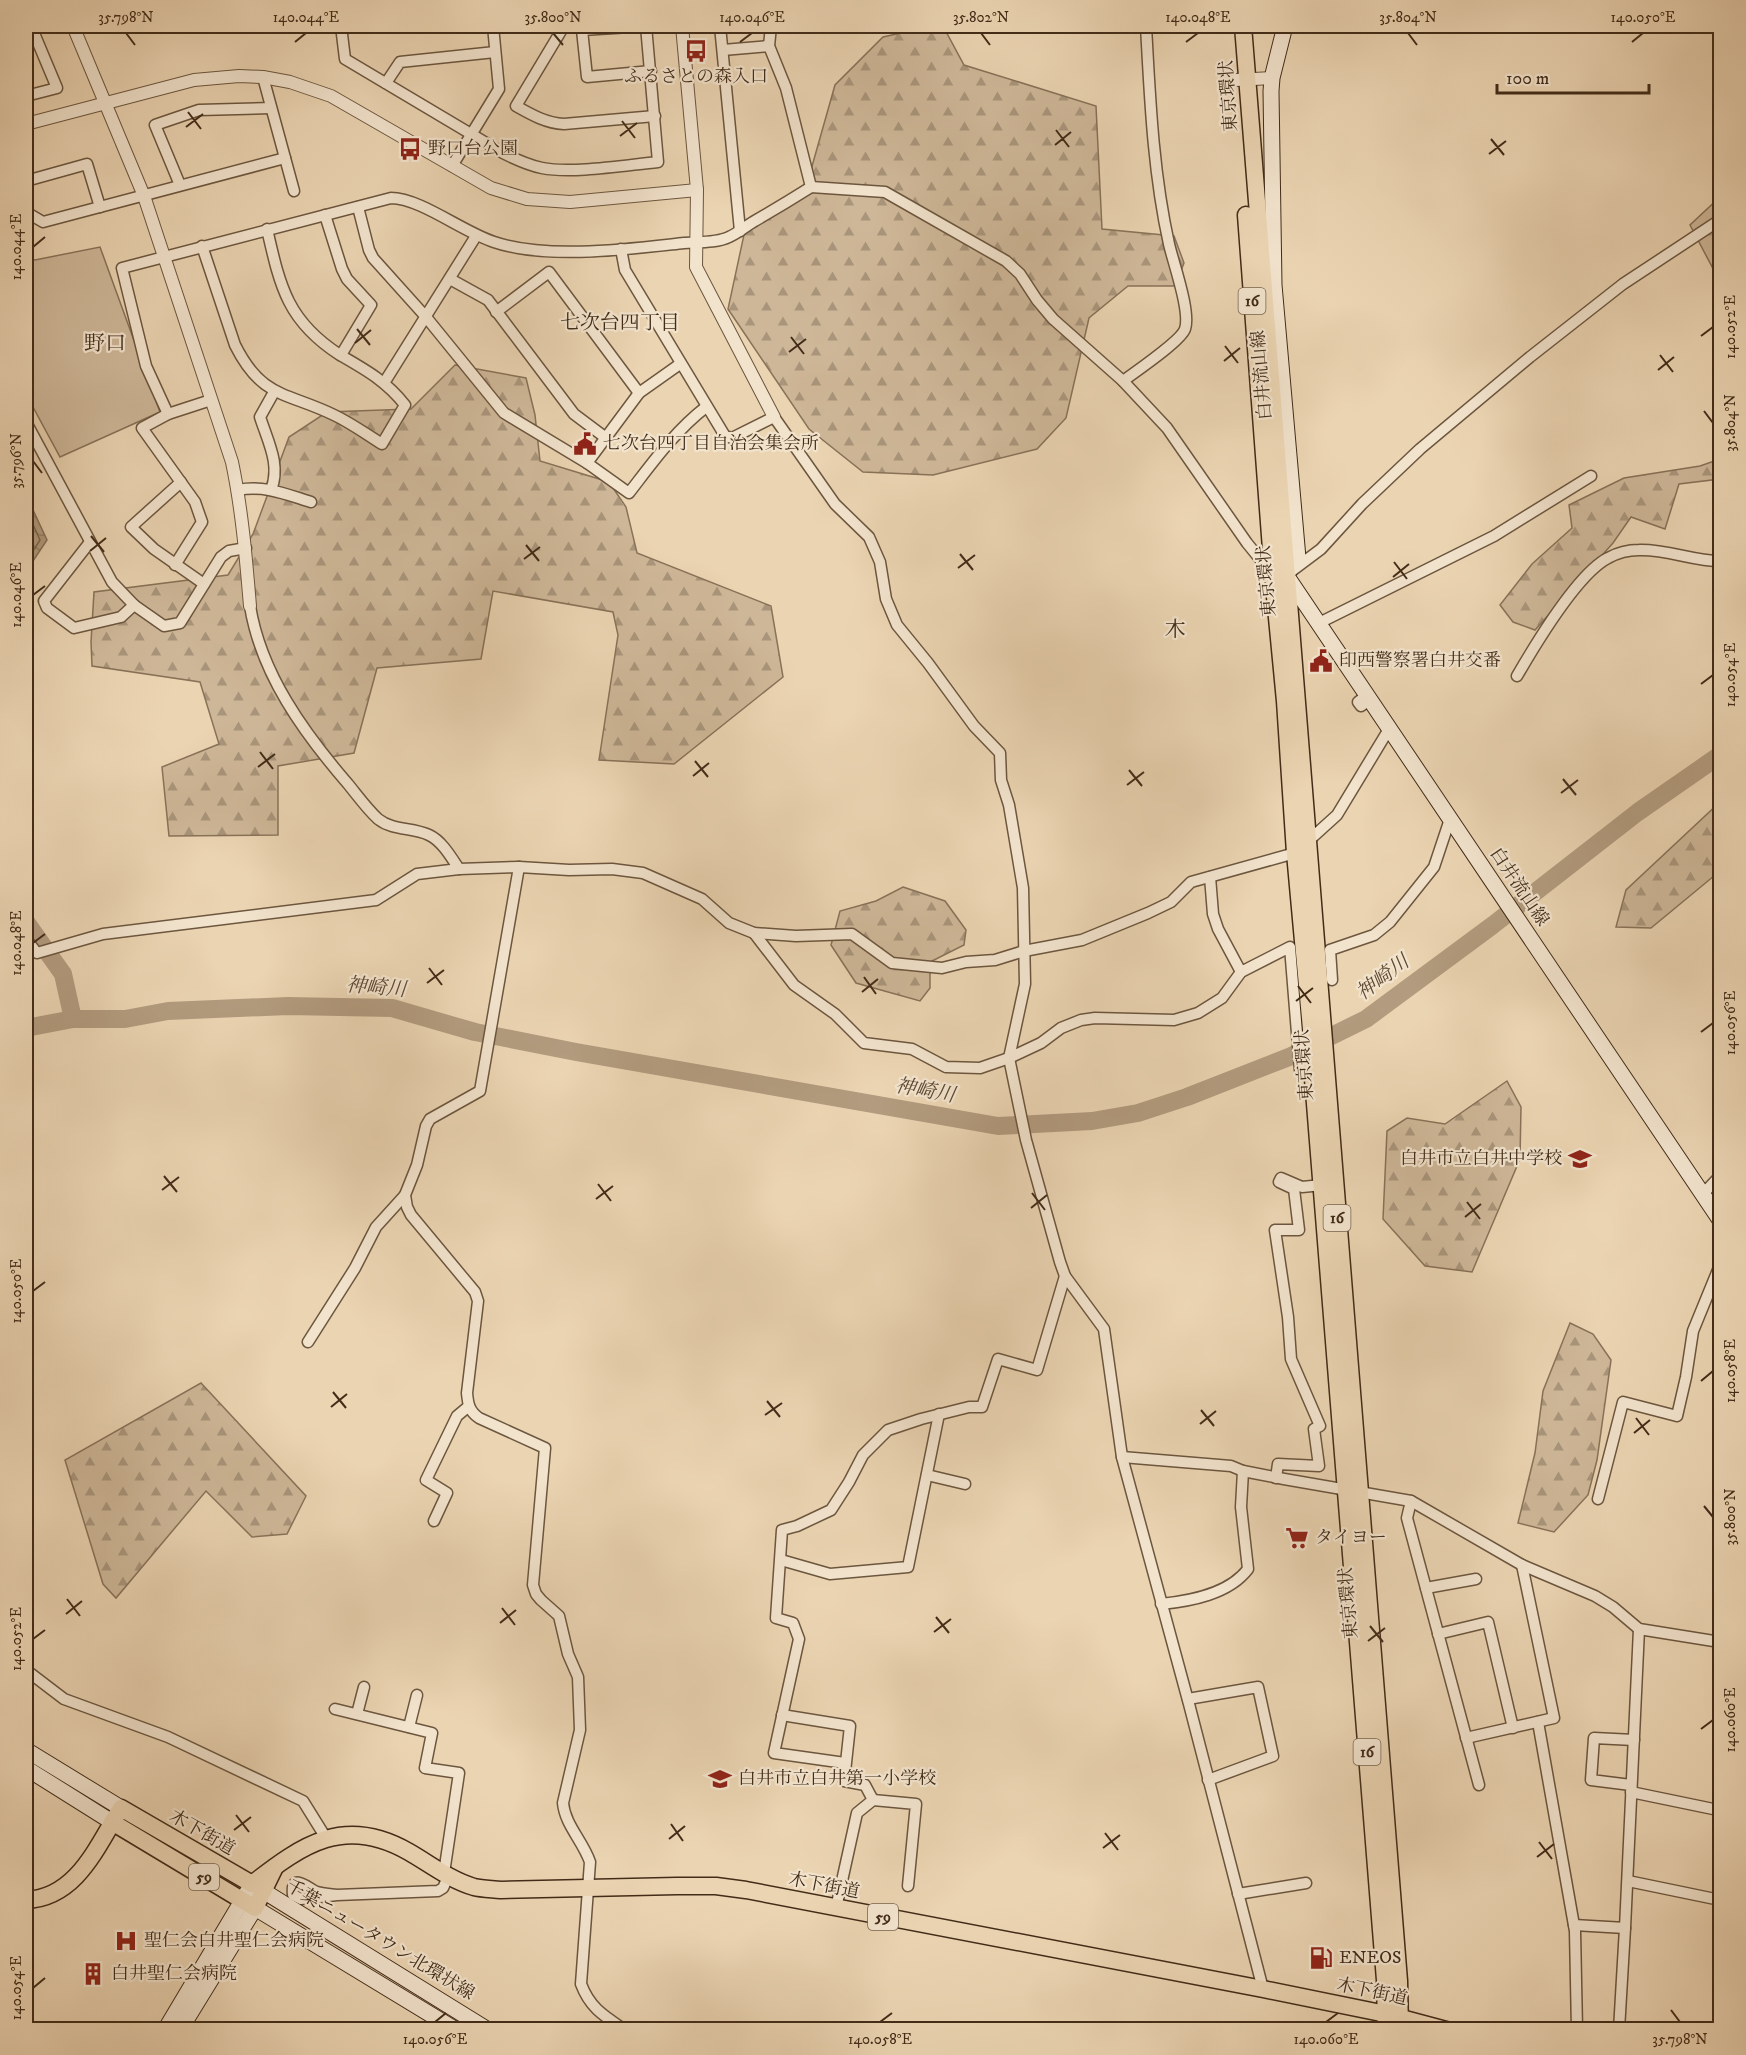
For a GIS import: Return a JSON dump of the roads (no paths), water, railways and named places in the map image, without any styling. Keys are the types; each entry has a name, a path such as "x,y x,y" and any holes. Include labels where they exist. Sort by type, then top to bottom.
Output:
{"main road":[{"name":"東京環状","path":"1232,26 1241,80 1279,575 1295,853 1312,1066 1353,1491"},
{"name":"東京環状","path":"1241,80 1243,26"},
{"name":"白井流山線","path":"1285,26 1272,78 1274,285 1298,558 1279,575 1317,624 1368,698 1720,1220"},
{"name":"東京環状","path":"1279,575 1308,842 1310,1030"},
{"name":"東京環状","path":"1312,1066 1399,1981 1393,2022"},
{"path":"26,1750 116,1815"},
{"path":"26,1768 116,1815"},
{"name":"木下街道","path":"116,1815 249,1904 276,1865 300,1849 326,1838 355,1836 385,1841 475,1887 501,1890 716,1886 1263,1989 1393,2022 1446,2030"},
{"name":"木下街道","path":"116,1815 258,1888"},
{"path":"26,1900 54,1894 78,1876 116,1815"},
{"name":"千葉ニュータウン北環状線","path":"258,1888 488,2030"},
{"path":"165,2030 249,1904"},
{"path":"180,2030 249,1904"},
{"name":"千葉ニュータウン北環状線","path":"249,1904 449,2028"}],"street":[{"path":"26,96 57,88 31,26"},
{"path":"73,26 144,196 232,462 246,548 250,606 268,665 280,690 303,727 377,818 392,827 430,835 442,845 459,869"},
{"path":"341,26 345,60 521,162 543,168 578,169 658,162 651,70 646,26 582,30 587,77 651,70"},
{"path":"452,166 499,89 493,26"},
{"path":"564,26 516,106 540,119 564,124 655,116"},
{"path":"682,26 697,190 696,267 774,417 836,504 869,537 880,562 886,599 897,626 928,663 974,726 1000,753 1001,780 1009,805 1023,888 1026,984 1009,1058 1019,1108 1065,1276 1104,1329 1122,1458 1188,1699 1263,1989"},
{"path":"720,26 740,231"},
{"path":"771,26 769,46 786,88 811,187"},
{"path":"1122,381 1180,337 1186,325 1183,298 1158,188 1153,147 1146,26"},
{"path":"723,50 769,46"},
{"path":"386,83 400,62 495,52"},
{"path":"26,124 194,80 231,76 264,77 290,82 331,96 491,188 527,199 570,202 697,190"},
{"path":"264,77 294,191"},
{"path":"1241,80 1272,78"},
{"path":"180,185 155,125 199,110 272,108"},
{"path":"26,212 43,222 285,158"},
{"path":"26,181 87,164 100,207"},
{"path":"168,414 146,366 122,268 391,198 403,198 476,236 498,244 533,251 556,252 621,249 728,238 811,187 885,192 1006,261 1020,274 1053,319 1122,381 1167,428 1247,543 1279,575 1321,549 1362,504 1420,449 1530,357 1623,284 1720,220"},
{"path":"358,207 373,258 426,317 504,413 587,463 629,493 661,450 689,420 706,407"},
{"path":"325,215 342,269 372,305 341,355"},
{"path":"202,246 235,345 254,375 274,392 335,415 382,444 405,405 384,383 365,368 341,355 308,330 289,304 278,277 267,229"},
{"path":"384,383 476,236"},
{"path":"621,249 625,270 725,436 732,438 774,417"},
{"path":"496,312 549,272 639,393"},
{"path":"450,279 488,300 574,414 606,438"},
{"path":"587,463 639,393 680,364"},
{"path":"271,490 276,478 276,468 260,417 274,392"},
{"path":"175,565 202,522 195,502 142,428 168,414 211,400"},
{"path":"26,422 112,582 134,605 165,626 180,623 221,557 229,551 246,548"},
{"path":"1317,624 1494,536 1591,476"},
{"path":"181,482 131,527 154,549 204,584"},
{"path":"238,490 253,487 311,502"},
{"path":"90,542 44,601 46,608 74,628 121,617 134,605"},
{"path":"1517,676 1562,606 1587,574 1606,558 1618,553 1654,550 1720,561"},
{"path":"26,939 37,953 103,934 376,900 417,874 459,869 519,867 569,870 612,869 643,873 702,899 729,923 754,933 796,936 852,934 892,963 942,968 966,962 995,960 1024,951 1082,940 1171,902 1191,882 1295,853 1337,815 1389,729"},
{"path":"1332,980 1330,950 1374,935 1397,914 1434,867 1449,819"},
{"path":"308,1342 355,1268 376,1227 405,1195 415,1172 426,1126 435,1116 480,1092 519,867"},
{"path":"1210,877 1213,914 1218,929 1241,972"},
{"path":"754,933 794,985 835,1014 864,1043 912,1049 946,1067 980,1068 1009,1058 1041,1042 1061,1028 1081,1020 1095,1018 1174,1020 1198,1013 1222,998 1241,972 1290,947 1310,1030 1312,1066"},
{"path":"1703,1194 1720,1176"},
{"path":"1276,1478 1278,1464 1319,1466 1314,1429 1320,1426 1291,1359 1288,1317 1275,1230 1299,1230 1294,1189 1279,1182 1281,1178 1302,1187 1322,1185"},
{"path":"405,1195 407,1207 416,1222 475,1292 478,1301 467,1392 469,1407 479,1418 545,1448 533,1585 541,1600 559,1616 568,1654 578,1677 580,1730 563,1803 564,1813 585,1846 590,1862 581,1984 587,2000 625,2030"},
{"path":"1598,1499 1623,1402 1677,1416 1693,1330 1720,1265"},
{"path":"845,1763 774,1753 799,1639 793,1623 776,1618 782,1530 797,1526 831,1510 863,1455 888,1430 939,1414 969,1407 982,1407 998,1359 1037,1370 1065,1276"},
{"path":"434,1521 447,1493 426,1480 458,1416 469,1407"},
{"path":"781,1560 831,1574 908,1567 939,1414"},
{"path":"1122,1458 1231,1466 1276,1478 1411,1501 1522,1565 1595,1596 1613,1607 1639,1629 1720,1642"},
{"path":"1161,1604 1189,1601 1205,1596 1241,1578 1248,1569 1241,1508 1243,1471"},
{"path":"927,1475 965,1484"},
{"path":"1411,1501 1407,1518 1479,1785"},
{"path":"1466,1738 1554,1718 1522,1565"},
{"path":"1426,1588 1476,1579"},
{"path":"1438,1634 1488,1623 1513,1728"},
{"path":"1619,2030 1639,1629"},
{"path":"26,1670 64,1699 168,1737 303,1801 326,1838"},
{"path":"357,1714 364,1687"},
{"path":"1188,1699 1258,1687 1273,1756 1208,1780"},
{"path":"409,1727 417,1695"},
{"path":"334,1709 432,1733 425,1768 459,1773 443,1888 438,1891 337,1895"},
{"path":"782,1714 850,1726 844,1781 866,1785 873,1800"},
{"path":"1538,1722 1574,1925 1577,2030"},
{"path":"1634,1740 1594,1738 1591,1780 1718,1810"},
{"path":"836,1908 857,1813 873,1800 916,1804 908,1886"},
{"path":"1628,1881 1720,1900"},
{"path":"1238,1894 1306,1883"},
{"path":"1574,1925 1625,1928"}],"water":[{"path":"26,495 47,540 27,570 26,569"}],"waterway":[{"name":"神崎川","path":"26,1028 73,1019 125,1019 168,1011 288,1006 392,1008 475,1032 576,1052 998,1126 1092,1121 1138,1113 1187,1097 1289,1057 1366,1019 1493,925 1638,812 1720,755"},
{"path":"26,922 63,974 73,1019"}],"place":[{"name":"ふるさとの森入口","path":"696,51"},
{"name":"野口台公園","path":"410,149"},
{"name":"七次台四丁目自治会集会所","path":"585,444"},
{"name":"印西警察署白井交番","path":"1321,661"},
{"name":"白井市立白井中学校","path":"1580,1159"},
{"name":"タイヨー","path":"1297,1538"},
{"name":"白井市立白井第一小学校","path":"720,1779"},
{"name":"聖仁会白井聖仁会病院","path":"126,1941"},
{"name":"ENEOS","path":"1321,1958"},
{"name":"白井聖仁会病院","path":"93,1974"}],"district":[{"name":"七次台四丁目","path":"620,323"},
{"name":"野口","path":"105,344"},
{"name":"木","path":"1175,630"}]}
